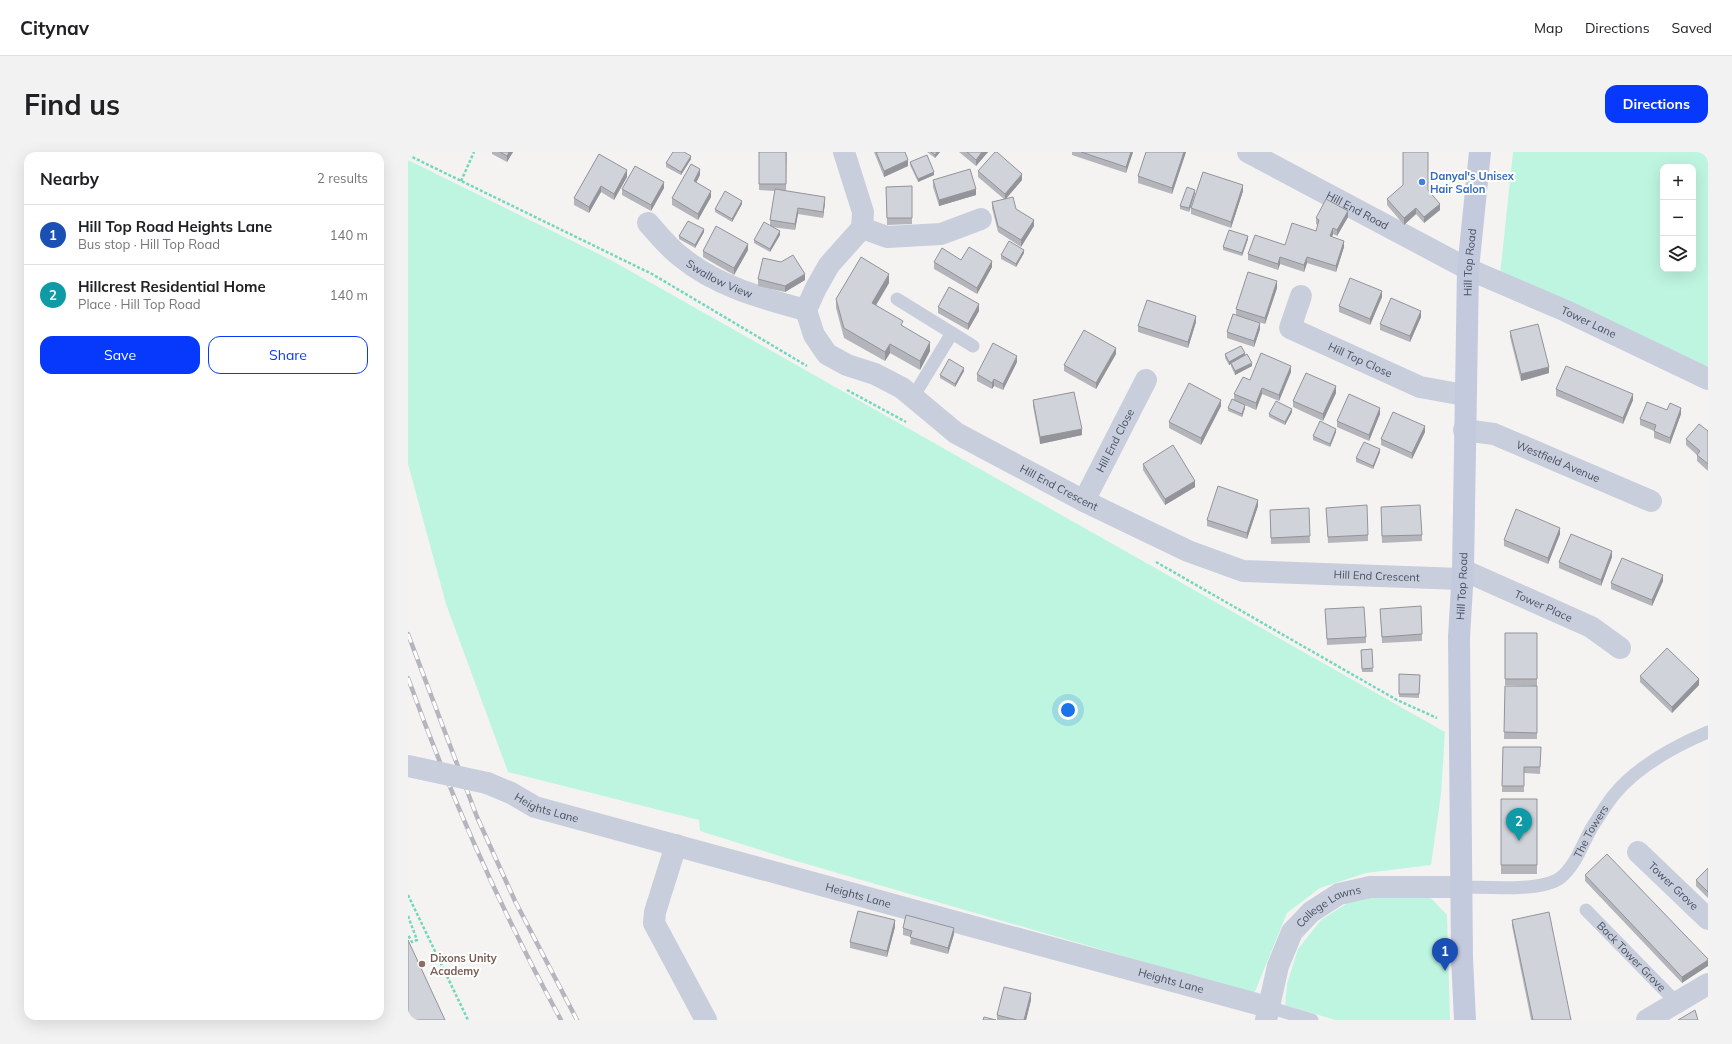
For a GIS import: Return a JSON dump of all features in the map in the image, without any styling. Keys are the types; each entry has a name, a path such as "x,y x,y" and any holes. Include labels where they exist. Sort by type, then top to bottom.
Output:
{"street":[{"path":"806,310 829,265 862,228 863,212 844,152"},
{"name":"Hill End Road","path":"1248,152 1468,269"},
{"name":"Hill Top Road","path":"1465,1020 1459,637 1462,575 1464,395 1468,269 1480,152"},
{"path":"862,228 887,237 941,234 981,219"},
{"name":"Swallow View","path":"648,223 679,256 715,280 762,298 806,310"},
{"name":"Tower Lane","path":"1468,269 1566,311 1708,379"},
{"name":"Hill Top Close","path":"1301,296 1290,328 1420,387 1464,395"},
{"name":"Hill End Crescent","path":"806,310 814,335 827,354 847,365 875,374 902,388 956,433 1084,501 1188,551 1243,571 1462,575"},
{"name":"Hill End Close","path":"1084,501 1146,380"},
{"name":"Westfield Avenue","path":"1464,430 1494,434 1651,501"},
{"name":"Tower Place","path":"1462,575 1591,627 1620,648"},
{"name":"Heights Lane","path":"408,766 487,783 511,793 535,807 676,845 1267,1014"},
{"path":"676,845 655,912 654,923 706,1020"},
{"name":"Tower Grove","path":"1638,852 1708,919"},
{"name":"College Lawns","path":"1267,1014 1278,966 1292,932 1311,912 1339,894 1370,887 1462,887"},
{"path":"1647,1020 1677,1003 1707,990"}],"lane":[{"path":"897,300 973,346"},
{"path":"913,397 952,333"},
{"name":"The Towers","path":"1462,887 1538,887 1560,878 1579,855 1593,825 1613,796 1629,780 1660,758 1708,732"},
{"name":"Back Tower Grove","path":"1586,910 1677,1003"},
{"name":"Heights Lane","path":"1267,1014 1312,1020"}],"path":[{"path":"461,181 474,152"},
{"path":"408,895 468,1020"},
{"path":"408,916 417,940 412,942 408,935"}],"green space":[{"path":"1513,152 1708,152 1708,387 1500,275"},
{"path":"408,160 609,259 1445,732 1441,794 1431,865 1366,873 1320,888 1287,913 1254,994 786,858 700,831 699,820 508,772 446,604 408,464"},
{"path":"1387,895 1428,895 1447,915 1450,1020 1335,1020 1285,1005 1287,984 1298,949 1321,920 1349,902"}],"building":[{"path":"500,152 509,152 507,156"},
{"path":"673,152 684,152 691,156 681,172 666,163"},
{"path":"759,152 786,152 786,184 759,184"},
{"path":"876,152 905,152 908,160 884,171"},
{"path":"967,152 982,152 976,160"},
{"path":"995,152 997,152 1022,174 1005,194 978,171"},
{"path":"1081,152 1131,152 1126,167"},
{"path":"1146,152 1184,152 1172,188 1138,176"},
{"path":"1403,152 1428,152 1428,190 1440,204 1424,217 1416,208 1404,218 1387,199 1403,185"},
{"path":"599,154 627,170 614,194 601,186 589,207 574,198"},
{"path":"927,155 934,172 918,179 910,162"},
{"path":"691,164 700,169 694,181 711,191 698,214 672,198"},
{"path":"635,166 664,182 651,205 622,189"},
{"path":"970,169 976,189 939,200 933,180"},
{"path":"1203,172 1243,185 1231,222 1191,208"},
{"path":"912,186 912,218 887,218 886,187"},
{"path":"1187,187 1195,190 1189,208 1180,206"},
{"path":"775,189 825,197 823,212 798,208 795,224 770,220"},
{"path":"725,191 742,201 732,219 715,209"},
{"path":"1013,197 1016,209 1034,220 1021,240 998,226 992,202"},
{"path":"1326,199 1348,211 1337,230 1333,228 1330,236 1344,241 1336,266 1307,257 1304,265 1280,257 1278,264 1248,254 1255,235 1285,245 1292,223 1316,231 1319,220 1316,218"},
{"path":"688,221 704,229 695,245 679,236"},
{"path":"764,222 780,231 770,249 754,240"},
{"path":"716,226 748,244 734,268 703,251"},
{"path":"1229,230 1248,236 1242,253 1223,247"},
{"path":"1009,241 1024,250 1016,264 1001,255"},
{"path":"969,247 992,261 977,288 934,262 942,248 961,260"},
{"path":"793,255 805,274 785,286 758,279 763,258 781,262"},
{"path":"861,257 889,274 872,303 903,321 901,325 930,342 920,361 890,344 885,352 844,328 836,299"},
{"path":"1248,272 1277,281 1265,318 1236,309"},
{"path":"1350,278 1382,291 1370,319 1339,306"},
{"path":"949,287 979,304 968,324 938,307"},
{"path":"1391,298 1421,311 1410,336 1380,324"},
{"path":"1147,300 1196,316 1188,342 1138,326"},
{"path":"1233,314 1260,323 1254,341 1227,332"},
{"path":"1538,324 1549,367 1521,374 1510,331"},
{"path":"1084,330 1116,348 1096,383 1064,365"},
{"path":"993,343 1017,356 1003,384 994,379 992,383 977,374"},
{"path":"1241,346 1245,353 1229,362 1225,354"},
{"path":"1261,353 1291,366 1279,395 1262,388 1256,403 1234,394 1243,377 1250,380"},
{"path":"1247,354 1252,363 1235,371 1231,363"},
{"path":"949,359 964,368 955,384 940,375"},
{"path":"1566,366 1633,394 1623,418 1556,389"},
{"path":"1306,373 1336,386 1323,414 1293,401"},
{"path":"1189,383 1221,400 1201,438 1169,422"},
{"path":"1074,392 1082,429 1040,437 1033,400"},
{"path":"1349,394 1380,408 1369,435 1337,421"},
{"path":"1232,399 1245,405 1242,414 1228,408"},
{"path":"1276,401 1292,409 1285,422 1269,414"},
{"path":"1647,402 1667,410 1670,403 1681,408 1670,438 1654,431 1656,425 1640,419"},
{"path":"1393,412 1425,426 1412,453 1381,439"},
{"path":"1320,421 1336,429 1330,444 1313,436"},
{"path":"1699,424 1708,431 1708,464 1697,455 1700,451 1686,439"},
{"path":"1364,442 1380,449 1373,466 1356,458"},
{"path":"1173,445 1195,481 1165,499 1143,464"},
{"path":"1218,486 1258,500 1247,533 1207,520"},
{"path":"1367,505 1368,535 1328,537 1326,508"},
{"path":"1420,505 1422,535 1382,536 1381,507"},
{"path":"1309,508 1310,536 1271,538 1270,510"},
{"path":"1516,509 1560,528 1548,558 1504,540"},
{"path":"1571,534 1612,551 1601,580 1559,562"},
{"path":"1622,558 1663,575 1652,600 1611,583"},
{"path":"1421,606 1422,634 1382,637 1380,609"},
{"path":"1364,607 1366,637 1327,639 1325,609"},
{"path":"1505,633 1537,633 1537,679 1505,679"},
{"path":"1667,648 1699,679 1672,707 1640,676"},
{"path":"1372,649 1373,668 1362,669 1361,650"},
{"path":"1399,674 1420,675 1419,694 1399,694"},
{"path":"1505,686 1537,686 1537,733 1504,732"},
{"path":"1503,747 1541,747 1540,767 1524,767 1524,786 1502,786"},
{"path":"1501,799 1537,799 1537,865 1501,865"},
{"path":"1607,854 1708,960 1682,977 1585,875"},
{"path":"1708,868 1708,892 1696,880"},
{"path":"858,911 895,920 887,951 850,942"},
{"path":"1549,912 1571,1020 1533,1020 1512,920"},
{"path":"906,915 954,928 948,948 910,937 912,931 903,928"},
{"path":"408,940 445,1020 408,1020"},
{"path":"1004,987 1031,993 1024,1020 1017,1020 997,1015"},
{"path":"1695,1010 1698,1020 1678,1020"},
{"path":"984,1017 996,1020 983,1020"}],"railway":[{"path":"408,634 477,817 515,901 577,1020"},
{"path":"408,678 441,766 478,852 517,936 561,1020"}],"place":[{"name":"Danyal's Unisex Hair Salon","path":"1422,182"},
{"name":"Hillcrest Residential Home","path":"1519,841"},
{"name":"Dixons Unity Academy","path":"422,964"},
{"name":"Hill Top Road Heights Lane","path":"1445,971"}]}
